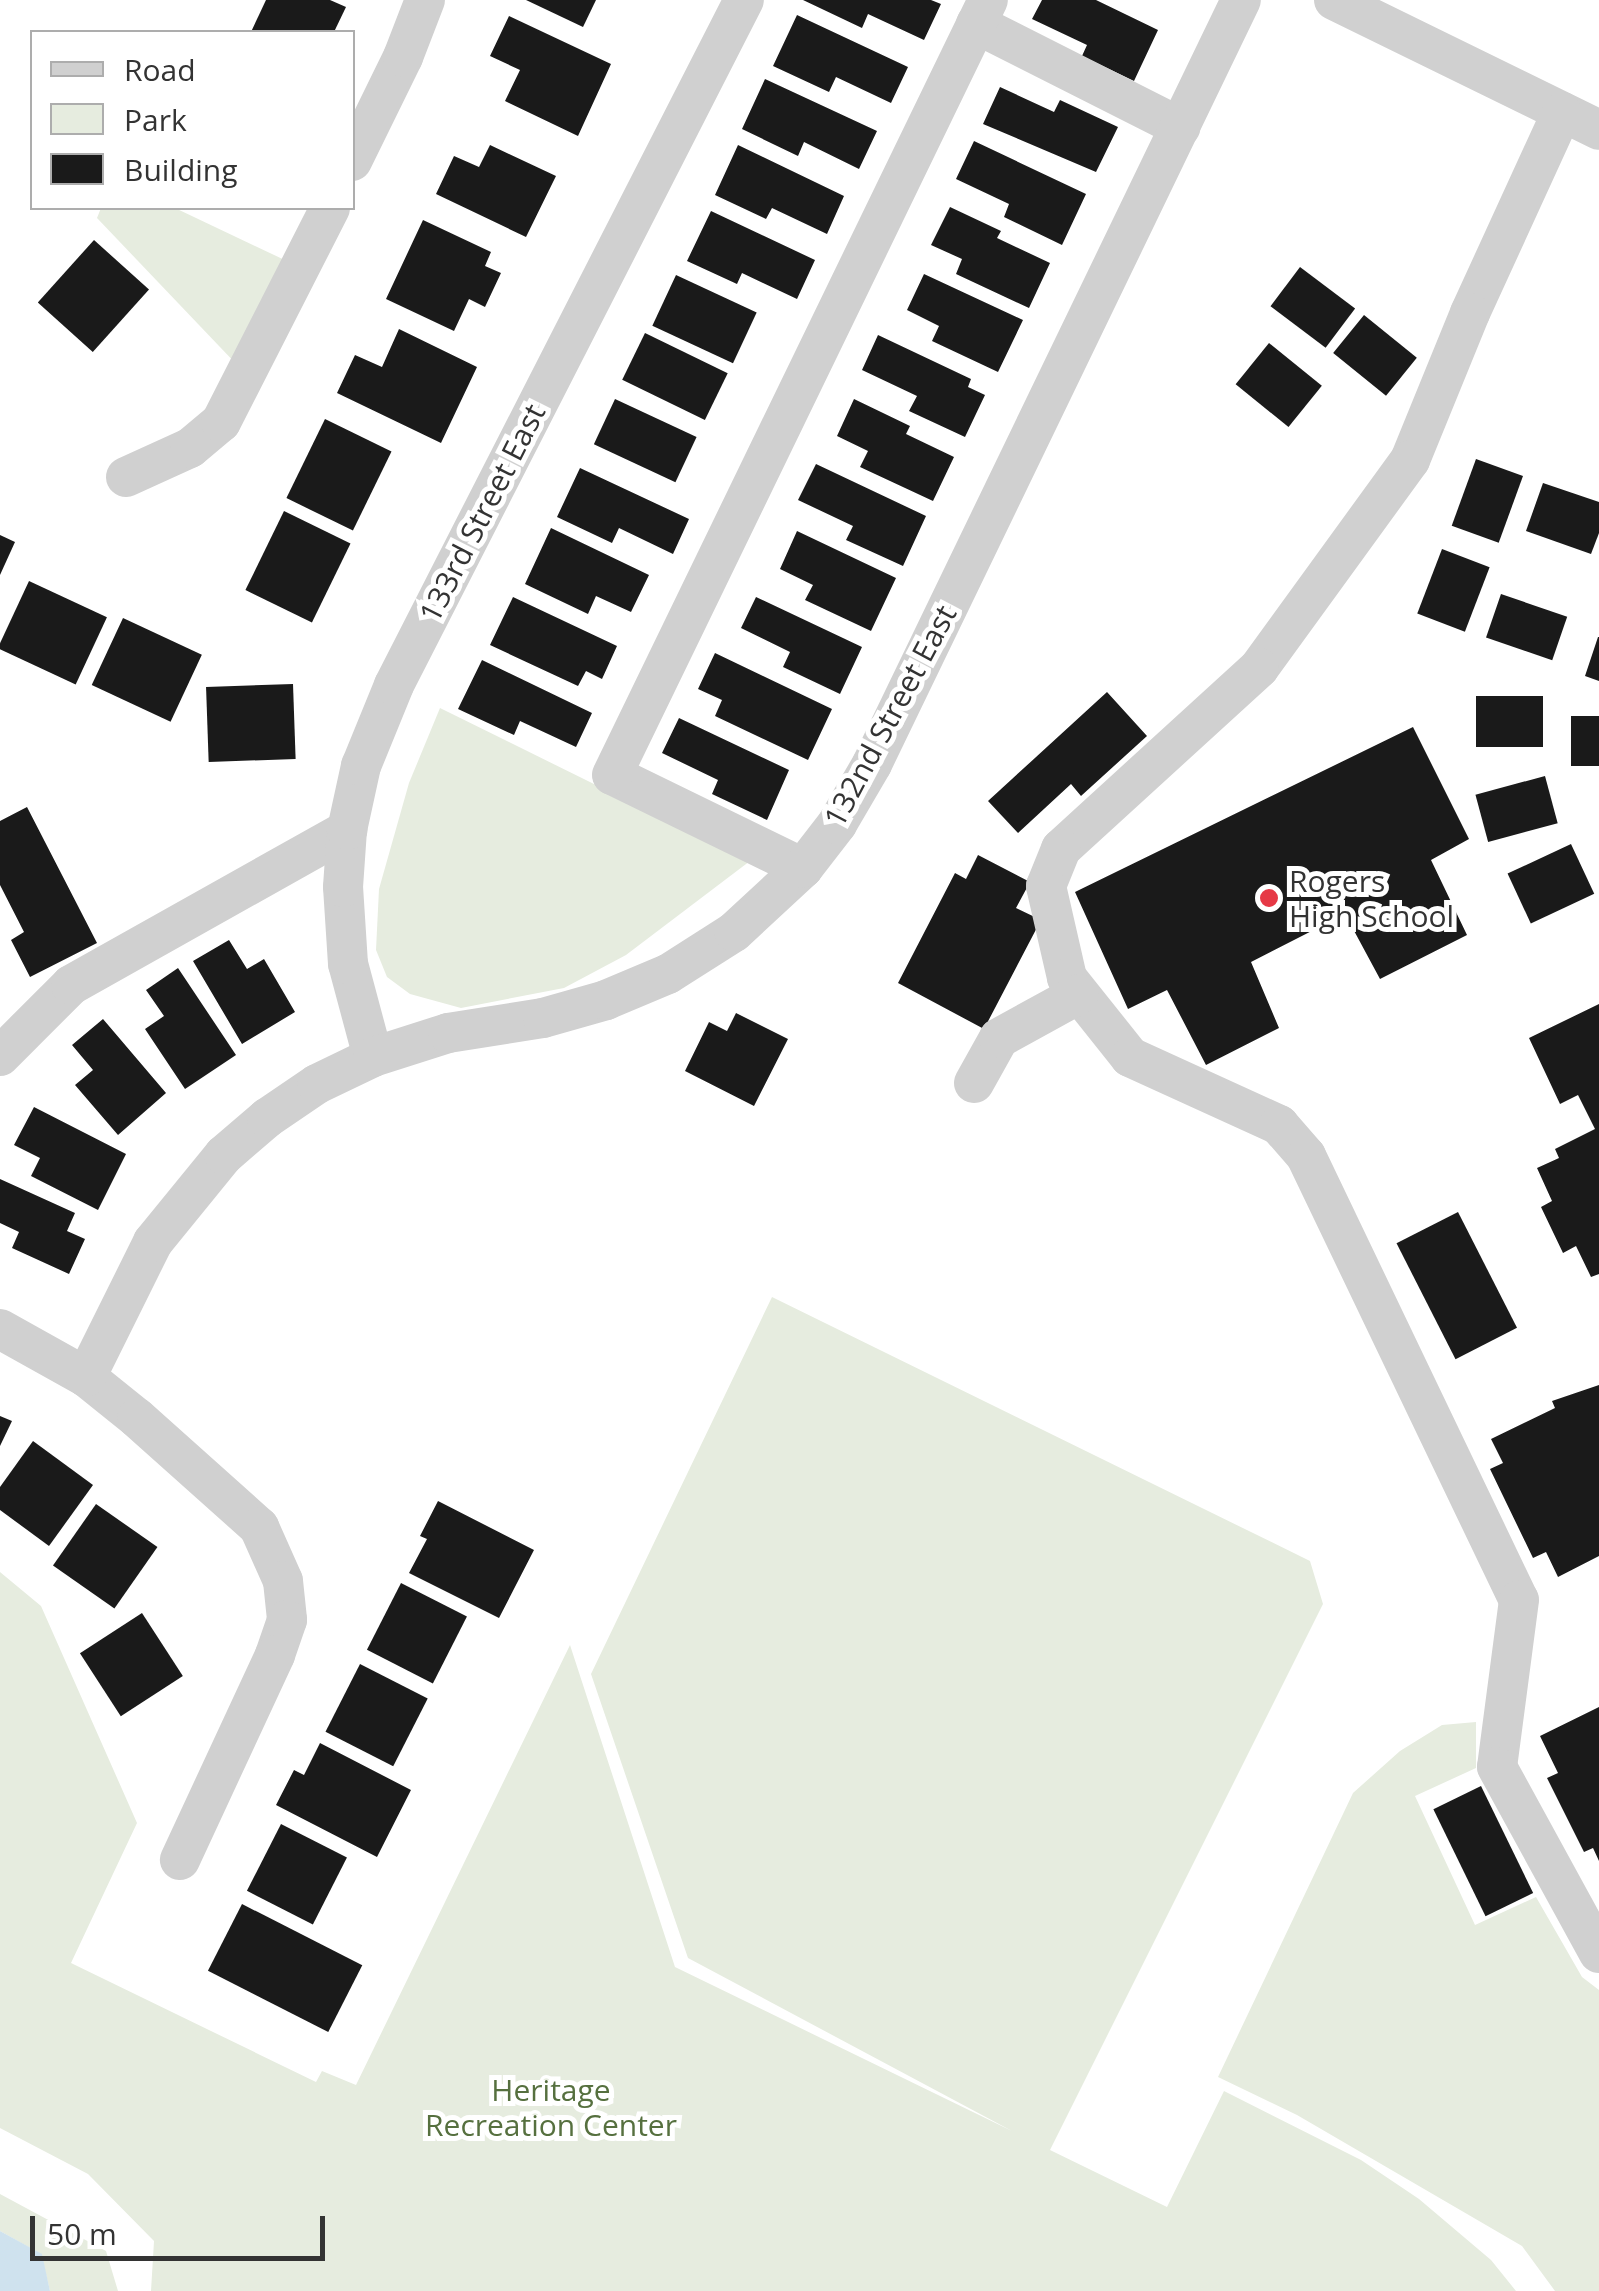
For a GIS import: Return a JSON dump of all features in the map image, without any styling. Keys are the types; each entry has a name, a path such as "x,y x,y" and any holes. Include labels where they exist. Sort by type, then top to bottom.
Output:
{"street":[{"path":"355,155 404,57 425,0"},
{"name":"133rd Street East","path":"373,1057 348,964 343,887 348,830 361,766 394,684 744,0"},
{"name":"132nd Street East","path":"86,1377 153,1242 194,1189 267,1118 318,1084 373,1057 448,1033 542,1018 606,1000 668,974 734,932 802,868 837,824 872,764 1242,0"},
{"path":"1334,0 1599,130"},
{"path":"802,868 612,776 982,12 1180,127"},
{"path":"1562,112 1470,313 1410,460 1259,668 1061,849 1046,886 1067,978 1130,1057 1278,1125 1306,1156 1519,1600 1498,1767 1599,1953"},
{"path":"126,477 178,454 221,422 329,210"},
{"path":"0,1056 71,985 348,830"},
{"path":"974,1083 999,1038 1079,994"},
{"path":"0,1329 86,1377 258,1527 283,1581 287,1620 275,1655 180,1860"}],"green space":[{"path":"100,210 179,210 291,263 240,368 97,218"},
{"path":"440,708 750,861 626,955 564,988 461,1008 410,994 387,977 376,950 379,889 409,783"},
{"name":"Heritage Recreation Center","path":"772,1297 1310,1561 1323,1604 1050,2150 1167,2207 1224,2091 1361,2160 1419,2199 1491,2260 1516,2291 151,2291 154,2241 88,2174 0,2128 0,1572 41,1606 137,1823 71,1963 316,2082 322,2071 356,2085 570,1645 675,1967 1012,2131 688,1958 591,1674"},
{"path":"1476,1722 1476,1768 1415,1796 1475,1925 1536,1897 1582,1977 1599,1990 1599,2291 1555,2291 1522,2246 1297,2115 1218,2077 1353,1793 1400,1751 1442,1725"},
{"path":"0,2194 106,2251 118,2291 50,2291 41,2254 0,2231"}],"water":[{"path":"0,2231 42,2254 50,2291 0,2291"}],"building":[{"path":"266,0 330,0 346,7 335,30 252,30"},
{"path":"526,0 596,0 583,27"},
{"path":"803,0 931,0 941,4 924,40 868,14 862,28"},
{"path":"1042,0 1096,0 1158,30 1134,81 1082,56 1087,45 1032,19"},
{"path":"797,15 908,67 891,103 836,77 829,92 773,66"},
{"path":"509,16 611,64 578,136 505,101 520,70 490,56"},
{"path":"765,79 877,131 859,169 804,142 798,156 742,129"},
{"path":"1000,87 1054,112 1060,100 1118,127 1096,172 983,124"},
{"path":"974,141 1086,194 1062,245 1004,217 1009,204 956,179"},
{"path":"490,145 556,176 526,237 436,194 454,156 479,167"},
{"path":"738,145 844,196 827,234 772,208 766,219 715,195"},
{"path":"950,207 1001,231 997,238 1050,263 1029,308 956,274 962,259 931,245"},
{"path":"711,211 815,260 797,299 742,273 737,284 687,261"},
{"path":"423,220 491,252 485,266 501,273 485,307 469,299 454,331 386,299"},
{"path":"94,240 149,290 93,352 38,302"},
{"path":"1300,267 1355,309 1326,348 1271,306"},
{"path":"924,274 1023,320 998,372 932,341 939,326 907,310"},
{"path":"676,275 757,313 733,363 652,326"},
{"path":"1364,315 1417,358 1386,396 1333,353"},
{"path":"399,329 477,367 441,443 337,393 355,355 382,367"},
{"path":"645,333 728,373 705,420 622,380"},
{"path":"878,335 971,379 968,387 985,395 965,437 909,411 917,396 862,370"},
{"path":"1269,343 1322,386 1288,427 1236,384"},
{"path":"615,399 697,437 675,482 594,444"},
{"path":"854,399 910,426 906,434 954,457 933,501 860,467 868,451 837,436"},
{"path":"325,419 392,451 353,531 286,498"},
{"path":"1476,459 1523,476 1499,543 1452,526"},
{"path":"816,464 926,516 903,566 846,540 853,526 798,500"},
{"path":"580,468 689,519 673,554 619,528 612,543 557,517"},
{"path":"1543,483 1599,502 1599,533 1591,554 1526,531"},
{"path":"284,511 351,543 312,623 245,590"},
{"path":"551,528 649,575 631,612 596,596 588,614 525,584"},
{"path":"797,531 896,578 871,631 805,600 813,585 780,569"},
{"path":"0,535 15,542 0,575"},
{"path":"1442,549 1490,567 1465,632 1417,613"},
{"path":"29,581 107,617 76,684 0,649"},
{"path":"1501,594 1567,617 1552,660 1486,637"},
{"path":"513,597 617,646 602,679 586,671 578,686 490,645"},
{"path":"756,597 862,647 840,694 783,667 790,652 741,628"},
{"path":"123,618 202,655 171,722 92,685"},
{"path":"1599,637 1599,681 1585,676"},
{"path":"715,653 832,709 808,760 715,716 722,700 698,689"},
{"path":"482,660 592,713 576,747 520,721 514,735 458,709"},
{"path":"293,684 296,759 209,762 206,687"},
{"path":"1107,692 1147,736 1081,796 1071,784 1018,833 988,801"},
{"path":"1476,696 1543,696 1543,747 1476,747"},
{"path":"1571,716 1599,716 1599,766 1571,766"},
{"path":"679,718 789,770 767,820 712,794 718,780 662,753"},
{"path":"1413,727 1469,839 1431,860 1467,935 1380,979 1345,914 1251,962 1279,1028 1206,1065 1167,990 1128,1009 1075,892"},
{"path":"1545,776 1558,823 1488,842 1475,795"},
{"path":"27,807 97,943 30,977 11,940 24,932 0,885 0,821"},
{"path":"1571,844 1594,894 1531,923 1508,874"},
{"path":"978,855 1030,882 1016,908 1041,920 984,1029 898,983 955,873 966,879"},
{"path":"229,940 247,969 264,959 295,1012 242,1044 193,961"},
{"path":"178,968 236,1055 185,1089 145,1029 164,1016 146,990"},
{"path":"1599,1004 1599,1274 1591,1277 1576,1246 1563,1253 1541,1207 1552,1201 1537,1168 1559,1158 1555,1149 1595,1129 1578,1095 1560,1104 1529,1038"},
{"path":"736,1013 788,1039 754,1106 685,1071 709,1022 727,1031"},
{"path":"103,1019 166,1093 118,1135 75,1085 93,1070 72,1045"},
{"path":"34,1107 126,1154 98,1210 31,1176 40,1158 14,1145"},
{"path":"0,1179 75,1213 67,1231 85,1239 69,1274 12,1248 19,1232 0,1223"},
{"path":"1458,1212 1517,1328 1456,1359 1397,1243"},
{"path":"1599,1385 1599,1556 1558,1577 1546,1552 1533,1558 1490,1469 1503,1463 1491,1439 1555,1408 1552,1401"},
{"path":"0,1416 12,1421 0,1446"},
{"path":"33,1441 93,1485 49,1546 0,1510 0,1487"},
{"path":"438,1501 534,1550 499,1618 409,1573 427,1539 420,1536"},
{"path":"96,1504 157,1547 114,1608 53,1565"},
{"path":"401,1583 467,1617 433,1683 367,1650"},
{"path":"142,1613 183,1676 121,1716 80,1653"},
{"path":"360,1664 428,1699 393,1766 325,1732"},
{"path":"1599,1707 1599,1861 1593,1848 1584,1852 1547,1778 1558,1773 1540,1736"},
{"path":"320,1743 411,1790 377,1857 276,1805 294,1770 304,1775"},
{"path":"1481,1786 1533,1893 1486,1916 1433,1809"},
{"path":"281,1824 347,1858 313,1924 247,1891"},
{"path":"242,1904 362,1965 328,2032 208,1971"}],"place":[{"name":"Rogers High School","path":"1269,898"}]}
